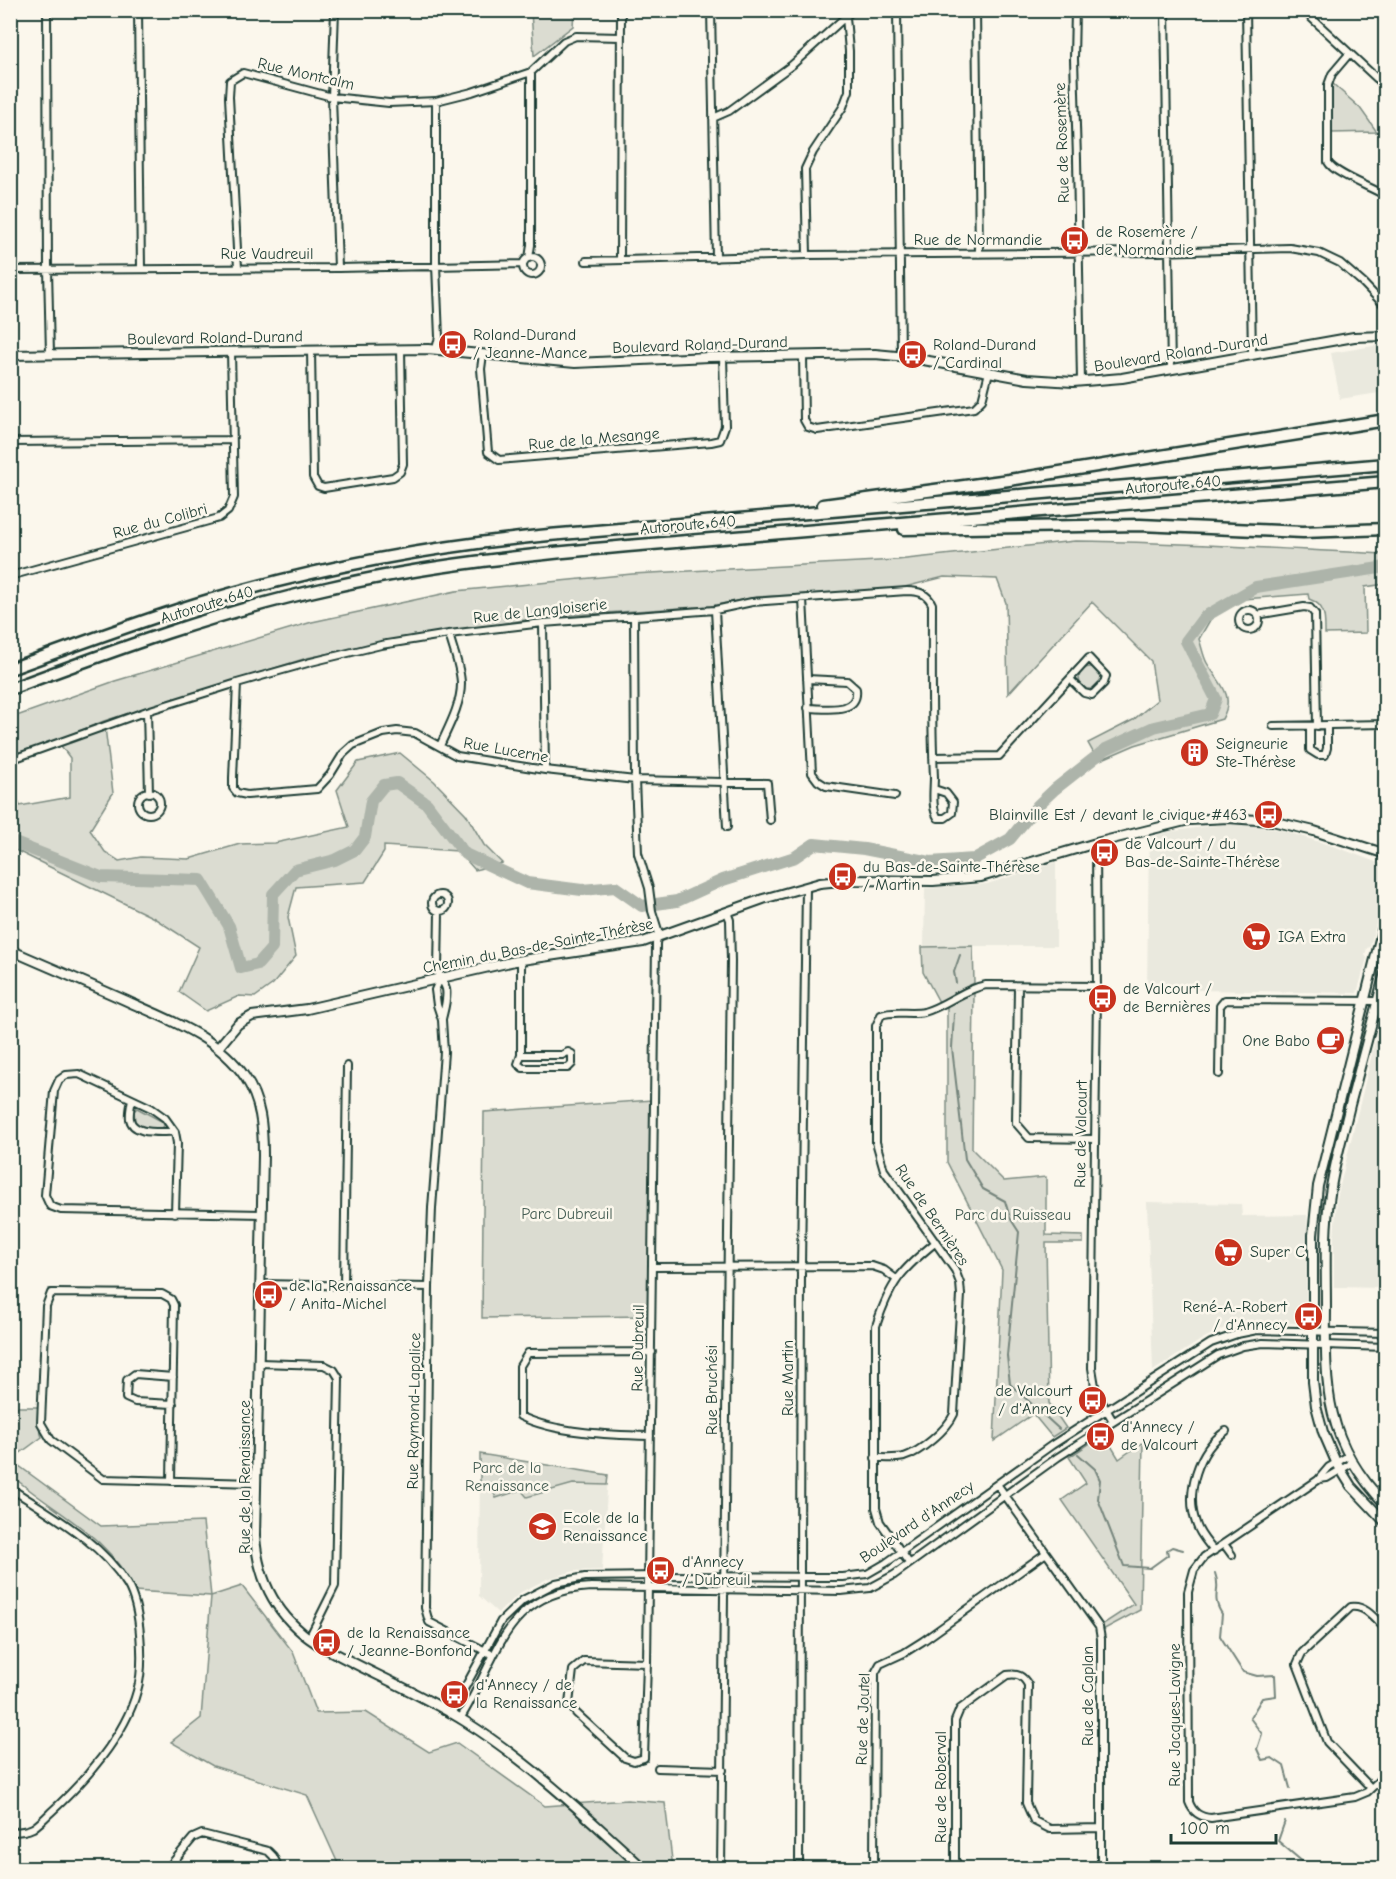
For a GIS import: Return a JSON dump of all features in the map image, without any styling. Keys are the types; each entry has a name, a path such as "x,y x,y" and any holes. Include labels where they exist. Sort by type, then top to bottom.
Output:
{"highway":[{"path":"737,519 888,495 1009,480 1386,420"},
{"name":"Autoroute 640","path":"10,669 122,628 209,600 350,565 440,548 522,537 1386,464"},
{"name":"Autoroute 640","path":"10,688 189,625 280,599 425,569 516,556 1386,482"},
{"path":"819,529 1093,525 1303,532 1384,530"}],"street":[{"path":"47,10 50,354"},
{"path":"138,10 141,269"},
{"path":"335,10 332,97 338,268"},
{"path":"620,260 621,10"},
{"path":"711,10 716,258"},
{"path":"713,118 729,111 792,65 853,10"},
{"path":"897,10 901,356"},
{"path":"976,10 979,254"},
{"name":"Rue de Rosemère","path":"1075,10 1081,382"},
{"path":"1165,10 1171,369"},
{"path":"1246,10 1252,355"},
{"path":"1303,10 1386,87"},
{"path":"807,255 805,169 813,152 843,107 849,91 846,17"},
{"name":"Rue Montcalm","path":"238,268 230,81 243,73 332,97 389,103 436,100 472,92 531,72 564,41 576,36 621,38"},
{"path":"1349,54 1335,70 1328,85 1328,162 1336,170 1386,196"},
{"path":"528,258 539,261 540,267 537,273 527,274 523,268 531,245 531,72"},
{"path":"436,100 436,265 439,337 436,349"},
{"name":"Rue de Normandie","path":"586,261 807,255 1301,249 1324,255 1349,270 1386,307"},
{"name":"Rue Vaudreuil","path":"10,270 338,268 523,264"},
{"name":"Boulevard Roland-Durand","path":"10,355 436,349 575,363 723,357 901,356 1035,380 1081,382 1171,369 1354,337 1386,336"},
{"path":"311,350 313,477 318,486 324,489 393,477 400,472 403,464 401,349"},
{"name":"Rue du Colibri","path":"10,576 219,518 228,511 234,497 231,440 231,351"},
{"name":"Rue de la Mesange","path":"483,354 481,369 488,452 500,460 720,440 725,426 723,357"},
{"path":"803,356 804,420 808,427 817,430 974,408 982,400 989,372"},
{"path":"10,442 231,440"},
{"name":"Rue de Langloiserie","path":"10,760 147,711 237,683 371,648 449,634 543,622 715,610 752,602 916,591 929,598 932,604 933,757 934,789 935,812 938,818 945,818 952,813 953,802 945,793 934,789"},
{"path":"803,599 812,773 826,786 895,796"},
{"path":"1257,615 1304,607 1310,608 1315,614 1317,726"},
{"path":"715,610 727,827"},
{"name":"Rue Dubreuil","path":"634,616 638,856 658,930 647,1663 644,1758 634,1761 625,1758 569,1704 573,1670 584,1662 647,1663"},
{"path":"543,622 545,770"},
{"path":"440,746 450,723 461,686 449,634"},
{"path":"933,757 999,756 1089,658 1106,676 1104,683 1092,695 1084,693 1070,680"},
{"path":"807,679 847,681 856,689 857,696 854,702 846,708 808,708"},
{"name":"Rue Lucerne","path":"237,683 233,788 237,793 247,795 317,789 330,775 343,754 353,745 383,733 397,731 415,733 457,756 545,770 635,780 767,783 770,820"},
{"path":"147,711 149,793"},
{"path":"1273,726 1386,724"},
{"path":"1310,726 1310,750 1318,756 1325,755 1327,751 1327,726"},
{"name":"Chemin du Bas-de-Sainte-Thérèse","path":"218,1048 238,1024 252,1016 307,1009 521,960 636,944 806,887 845,880 933,881 975,878 1096,843 1189,820 1241,818 1266,820 1297,826 1386,854"},
{"name":"Rue de Valcourt","path":"1096,843 1097,986 1092,1368 1095,1387 1113,1421"},
{"name":"Rue Martin","path":"799,1869 801,1267 806,887"},
{"name":"Rue Raymond-Lapalice","path":"439,912 440,979 435,990 442,1020 444,1052 429,1287 426,1617 435,1626 493,1655"},
{"name":"Rue Bruchési","path":"721,1869 731,961 730,920 727,912"},
{"path":"1386,915 1318,1186 1313,1235 1313,1382 1316,1406 1323,1432 1339,1466 1359,1496 1386,1523"},
{"path":"10,950 163,1018 218,1048"},
{"path":"521,960 521,1055 519,1064 523,1068 568,1068 572,1064 572,1054 568,1052 562,1055 521,1055"},
{"path":"1386,969 1336,1164 1330,1195 1326,1243 1326,1345 1329,1400 1335,1427 1350,1460 1386,1505"},
{"path":"1018,986 1016,1123 1029,1138 1095,1139"},
{"name":"Rue de Bernières","path":"875,1458 901,1458 910,1455 944,1430 954,1414 960,1283 955,1270 884,1170 876,1142 876,1026 881,1015 887,1012 927,1011 976,987 1097,986"},
{"path":"1219,1074 1220,1006 1225,1000 1377,1001"},
{"name":"Rue de la Renaissance","path":"218,1048 243,1074 258,1104 263,1137 256,1483 256,1543 263,1579 281,1611 296,1628 309,1638 451,1713 508,1751 643,1869"},
{"path":"344,1286 348,1066"},
{"path":"175,1214 177,1143 175,1132 165,1118 151,1108 79,1074 66,1075 59,1080 54,1091 45,1195 50,1206 61,1210 175,1214 262,1215"},
{"path":"132,1099 130,1120 134,1126 141,1131 175,1132"},
{"path":"909,1563 880,1522 876,1508 876,1326 885,1299 896,1279 909,1263 936,1242"},
{"path":"653,1267 872,1266 884,1270 896,1279"},
{"path":"260,1284 429,1287"},
{"path":"171,1481 174,1305 171,1299 162,1294 51,1293 46,1306 41,1423 51,1440 103,1479 171,1481 256,1483"},
{"name":"Boulevard d'Annecy","path":"451,1713 498,1625 523,1600 545,1587 561,1581 580,1578 860,1576 876,1570 1106,1410 1205,1346 1222,1338 1257,1330 1386,1333"},
{"name":"Boulevard d'Annecy","path":"460,1719 503,1636 516,1620 550,1596 582,1588 801,1591 865,1589 884,1581 1058,1457 1204,1363 1227,1351 1263,1343 1386,1347"},
{"path":"650,1436 605,1435 534,1423 519,1416 520,1366 528,1353 652,1352"},
{"path":"259,1363 324,1365 334,1370 339,1378 335,1586 309,1638"},
{"path":"173,1377 135,1374 127,1380 126,1398 135,1402 173,1404"},
{"path":"1214,1551 1195,1520 1194,1480 1211,1445 1226,1431"},
{"name":"Rue Jacques-Lavigne","path":"1350,1460 1324,1472 1318,1479 1204,1557 1194,1570 1188,1592 1189,1795 1192,1809 1200,1816 1211,1818 1360,1796 1386,1774"},
{"name":"Rue de Caplan","path":"997,1484 1099,1627 1101,1639 1101,1869"},
{"path":"10,1488 78,1534 108,1559 128,1585 137,1612 141,1651 138,1689 130,1713 109,1748 64,1800 32,1829 10,1832"},
{"path":"1224,1544 1232,1555"},
{"name":"Rue de Joutel","path":"874,1869 875,1673 880,1664 904,1653 930,1636 1046,1553"},
{"path":"1371,1788 1326,1740 1297,1662 1302,1653 1351,1607 1364,1609 1386,1630"},
{"name":"Rue de Roberval","path":"960,1869 955,1860 955,1721 960,1709 1008,1675 1016,1673 1024,1678 1028,1685 1026,1803 1034,1821 1050,1829 1101,1828"},
{"path":"658,1768 723,1770"},
{"path":"168,1869 193,1838 204,1834 266,1850 273,1856 279,1869"}],"shaded area":[{"path":"1380,345 1385,347 1385,392 1340,399 1331,353"},
{"path":"1218,825 1249,825 1281,830 1339,848 1381,864 1385,868 1385,885 1380,908 1370,947 1367,948 1365,955 1367,958 1357,993 1147,989 1149,838 1167,832"},
{"path":"1056,862 1056,946 924,946 925,888 987,884"},
{"path":"1385,1000 1385,1288 1334,1287 1337,1198"},
{"path":"1147,1202 1241,1204 1242,1216 1307,1215 1306,1318 1300,1323 1254,1322 1227,1327 1204,1338 1153,1371"},
{"name":"Ecole de la Renaissance","path":"480,1454 608,1475 602,1570 574,1571 547,1579 521,1592 498,1613 479,1596"}],"green space":[{"path":"531,11 574,11 573,26 534,56"},
{"path":"1332,83 1360,108 1377,132 1331,133"},
{"path":"1075,541 1192,544 1385,554 1385,584 1365,587 1366,633 1325,634 1322,608 1309,599 1308,594 1231,600 1210,620 1199,639 1206,660 1227,696 1226,711 1222,719 1135,745 1098,761 1088,743 1133,720 1157,700 1151,661 1092,602 1008,694 1006,603 997,579 944,577 897,589 756,597 711,606 544,617 377,644 307,658 104,721 11,755 11,718 115,681 312,622 456,591 632,574 897,560"},
{"path":"1090,667 1098,670 1101,678 1098,686 1090,689 1082,686 1079,678 1082,670"},
{"path":"105,727 113,793 90,830 105,852 119,861 141,857 189,859 240,844 275,843 349,827 337,790 358,762 400,753 434,781 466,814 484,845 502,863 475,870 458,851 384,846 384,852 365,882 296,887 288,917 296,956 273,984 255,997 239,996 206,1011 179,992 199,947 154,918 11,848 10,780 20,806 70,797 70,758 59,743"},
{"path":"973,946 974,983 939,1002 923,972 922,947"},
{"name":"Parc du Ruisseau","path":"974,992 972,1149 1004,1181 1046,1177 1046,1235 1083,1236 1083,1243 1046,1243 1049,1403 1066,1428 1052,1437 1033,1414 994,1441 1002,1270 947,1162 947,1006"},
{"name":"Parc Dubreuil","path":"652,1100 649,1316 482,1318 484,1112"},
{"path":"137,1108 163,1122 164,1126 161,1129 138,1124 135,1121 134,1111"},
{"path":"11,1407 38,1407 38,1425 42,1437 11,1460"},
{"path":"1104,1434 1119,1459 1143,1442 1140,1610 1099,1632 1097,1628 1134,1604 1062,1500 1086,1483 1069,1457"},
{"name":"Parc de la Renaissance","path":"480,1454 608,1475 607,1485 573,1484 527,1497 521,1490 496,1498 490,1483 480,1482"},
{"path":"11,1460 101,1526 203,1522 211,1596 134,1591 124,1571 96,1540 11,1475"},
{"path":"242,1586 293,1652 316,1713 366,1712 429,1752 457,1743 545,1806 627,1800 665,1803 673,1868 340,1868 307,1795 213,1766 171,1742 201,1718 211,1596"}],"waterway":[{"path":"10,841 101,877 201,880 229,926 241,968 258,964 272,948 273,894 295,870 335,860 355,850 365,837 371,801 384,785 397,783 427,804 465,854 527,883 582,890 615,887 642,906 677,901 723,880 795,857 814,844 864,849 930,862 974,859 1010,839 1038,805 1055,789 1106,749 1154,727 1210,714 1216,699 1186,641 1204,617 1256,587 1386,567"},
{"path":"966,866 967,860"},
{"path":"956,983 954,972 960,955"},
{"path":"954,1014 952,1048 965,1159 983,1189 1005,1201 1010,1218 1019,1232 1007,1356 1010,1384 1059,1429"},
{"path":"1078,1454 1095,1469 1100,1480 1098,1499 1124,1566 1150,1568 1168,1555 1167,1550 1172,1547 1183,1550"},
{"path":"1215,1573 1216,1597 1222,1614 1220,1636 1243,1672 1257,1676 1275,1675 1276,1696 1262,1698 1250,1718 1262,1734 1257,1749 1262,1760 1272,1758 1284,1766 1290,1788"},
{"path":"1285,1821 1278,1841 1304,1863 1326,1868"}],"place":[{"name":"de Rosemère / de Normandie","path":"1075,241"},
{"name":"Roland-Durand / Jeanne-Mance","path":"452,344"},
{"name":"Roland-Durand / Cardinal","path":"912,354"},
{"name":"Seigneurie Ste-Thérèse","path":"1195,753"},
{"name":"Blainville Est / devant le civique #463","path":"1268,815"},
{"name":"de Valcourt / du Bas-de-Sainte-Thérèse","path":"1104,853"},
{"name":"du Bas-de-Sainte-Thérèse / Martin","path":"842,876"},
{"name":"IGA Extra","path":"1257,937"},
{"name":"de Valcourt / de Bernières","path":"1102,998"},
{"name":"One Babo","path":"1331,1041"},
{"name":"Super C","path":"1229,1252"},
{"name":"de la Renaissance / Anita-Michel","path":"268,1295"},
{"name":"René-A.-Robert / d'Annecy","path":"1308,1316"},
{"name":"de Valcourt / d'Annecy","path":"1093,1400"},
{"name":"d'Annecy / de Valcourt","path":"1100,1436"},
{"name":"Ecole de la Renaissance","path":"542,1527"},
{"name":"d'Annecy / Dubreuil","path":"661,1571"},
{"name":"de la Renaissance / Jeanne-Bonfond","path":"326,1642"},
{"name":"d'Annecy / de la Renaissance","path":"455,1694"}]}
